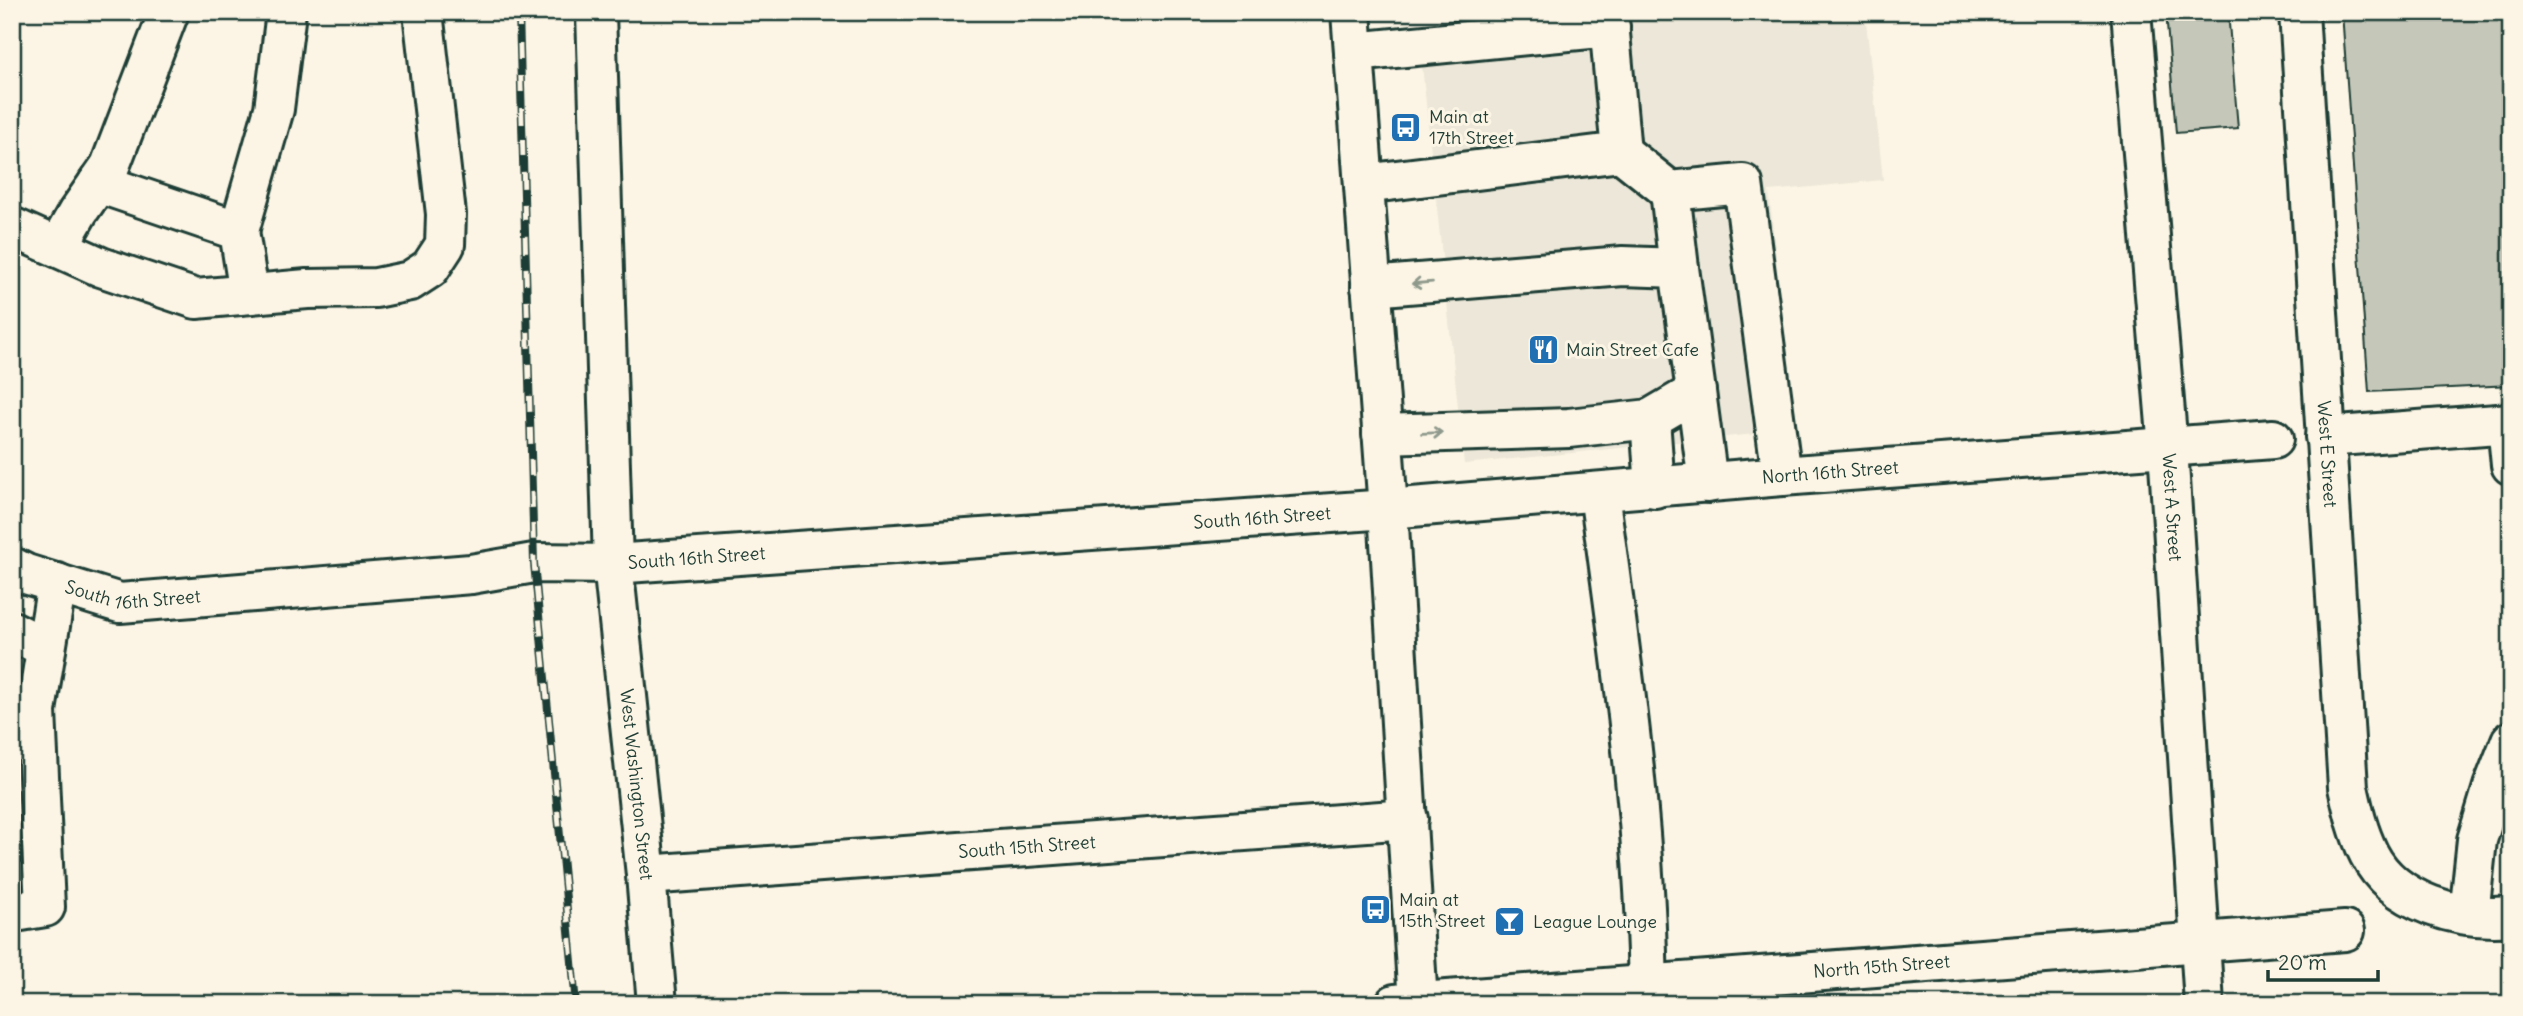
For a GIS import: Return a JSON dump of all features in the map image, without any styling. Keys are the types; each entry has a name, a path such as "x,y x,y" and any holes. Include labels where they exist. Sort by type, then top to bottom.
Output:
{"street":[{"path":"58,247 110,166 169,12"},
{"path":"249,294 239,231 274,109 286,12"},
{"path":"12,227 101,267 196,299 307,289 376,288 410,281 430,268 444,245 446,214 423,12"},
{"name":"West Washington Street","path":"596,12 613,564 657,1004"},
{"path":"1351,12 1408,819 1410,1003"},
{"name":"West A Street","path":"2132,12 2168,448 2204,1004"},
{"name":"West E Street","path":"2299,12 2348,787 2355,821 2370,856 2393,883 2425,903 2469,915"},
{"path":"1354,52 1609,20 1620,152"},
{"path":"1364,184 1620,152 1670,191 1743,184 1782,476"},
{"path":"98,183 239,231"},
{"path":"1670,191 1708,483"},
{"path":"1371,287 1623,266 1679,268"},
{"path":"1382,434 1569,428 1650,419 1696,391"},
{"path":"1650,419 1655,488"},
{"path":"2325,437 2509,424 2511,465"},
{"name":"North 16th Street","path":"1388,509 2273,439"},
{"path":"1599,493 1626,695 1643,854 1648,994"},
{"name":"South 16th Street","path":"12,567 120,603 471,575 534,564 613,564 1388,509"},
{"path":"12,907 21,911 45,907 36,710 57,583"},
{"path":"12,631 46,648"},
{"path":"2511,741 2477,840 2469,915 2511,916"},
{"name":"South 15th Street","path":"646,875 1408,819"},
{"name":"North 15th Street","path":"1410,1003 1648,994 2199,941 2345,930"}],"shaded area":[{"path":"1471,12 1865,12 1883,180 1769,191 1794,430 1464,464 1421,56"}],"building":[{"path":"2166,12 2228,12 2238,128 2176,133"},
{"path":"2342,12 2511,12 2511,385 2369,392"}],"railway":[{"path":"519,12 534,563 576,1004"}],"place":[{"name":"Main at 17th Street","path":"1406,127"},
{"name":"Main Street Cafe","path":"1543,350"},
{"name":"Main at 15th Street","path":"1376,910"},
{"name":"League Lounge","path":"1510,922"}]}
